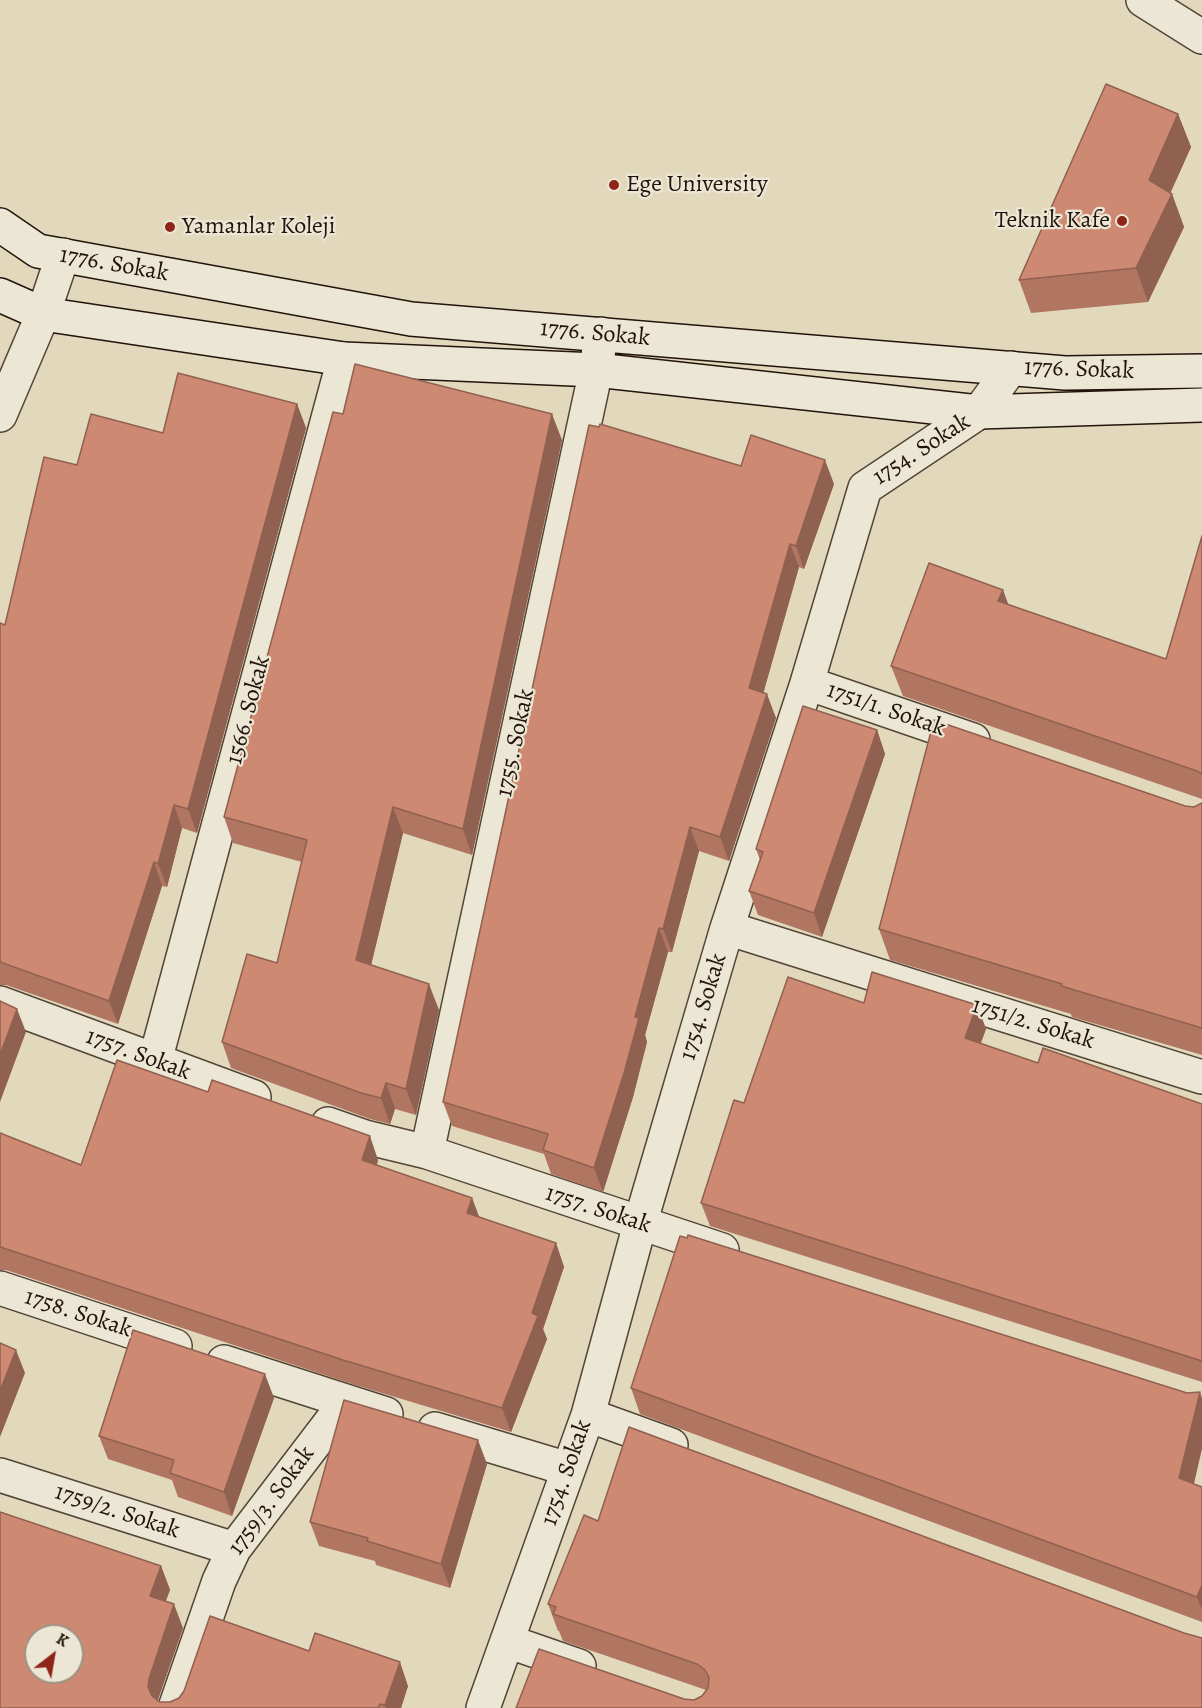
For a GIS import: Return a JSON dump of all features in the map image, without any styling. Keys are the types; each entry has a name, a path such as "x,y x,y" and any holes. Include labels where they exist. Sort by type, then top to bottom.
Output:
{"street":[{"path":"1143,0 1202,37"},
{"name":"1776. Sokak","path":"0,225 38,251 411,319 1065,373 1202,372"},
{"path":"0,415 43,314 63,255"},
{"name":"1776. Sokak","path":"0,295 43,314 344,359 596,370 979,412 1202,405"},
{"name":"1755. Sokak","path":"427,1152 596,370 601,334"},
{"name":"1566. Sokak","path":"155,1061 344,359"},
{"name":"1754. Sokak","path":"483,1708 588,1414 640,1224 728,928 807,683 865,488 979,412 1011,368"},
{"name":"1751/1. Sokak","path":"807,683 999,749"},
{"name":"1751/2. Sokak","path":"728,928 1202,1077"},
{"name":"1757. Sokak","path":"0,1003 365,1137 427,1152 752,1259"},
{"name":"1758. Sokak","path":"0,1288 346,1402 568,1469"},
{"name":"1759/3. Sokak","path":"175,1708 219,1581 234,1549 346,1402"},
{"path":"588,1414 700,1456"},
{"name":"1759/2. Sokak","path":"0,1475 234,1549"},
{"path":"507,1641 604,1675"}],"building":[{"name":"Teknik Kafe","path":"1106,84 1178,114 1149,180 1172,194 1136,268 1019,280"},
{"path":"355,364 552,414 463,829 393,807 356,960 429,984 406,1089 386,1083 381,1098 361,1093 222,1042 247,954 277,963 307,840 224,817 333,412 343,414"},
{"path":"178,373 297,404 188,809 174,805 158,864 154,862 109,1001 0,962 0,623 5,625 44,457 77,465 91,414 163,433"},
{"path":"600,424 741,466 751,435 825,460 796,546 790,544 749,688 767,694 720,837 690,827 663,929 659,928 635,1017 639,1018 624,1073 594,1168 543,1150 548,1134 443,1102 589,425 599,427"},
{"path":"1202,536 1202,774 891,666 929,563 1003,590 998,601 1166,659"},
{"path":"803,706 877,730 814,913 749,891 763,852 756,849"},
{"path":"934,720 1185,806 1194,807 1202,803 1202,1028 879,929"},
{"path":"872,972 977,1005 965,1038 1038,1063 1043,1048 1202,1104 1202,1362 701,1203 734,1100 744,1103 788,977 864,1003"},
{"path":"0,1001 17,1009 0,1055"},
{"path":"117,1060 208,1092 212,1080 370,1136 362,1160 472,1198 467,1213 556,1243 532,1313 538,1316 502,1408 343,1360 0,1247 0,1133 81,1165"},
{"path":"688,1235 1187,1393 1200,1392 1179,1478 1202,1487 1202,1585 1197,1597 631,1388 680,1236 687,1238"},
{"path":"133,1330 265,1374 224,1492 170,1473 174,1460 99,1436"},
{"path":"0,1343 16,1350 0,1391"},
{"path":"344,1400 478,1440 441,1564 367,1541 368,1538 310,1522"},
{"path":"629,1427 1202,1638 1202,1708 516,1708 539,1649 684,1699 694,1700 702,1696 708,1688 709,1677 705,1670 697,1664 553,1614 556,1607 548,1604 584,1515 598,1521"},
{"path":"0,1512 161,1566 150,1596 174,1604 149,1679 148,1687 152,1696 160,1702 170,1702 179,1698 184,1691 210,1616 309,1651 315,1633 400,1662 385,1705 380,1704 378,1708 0,1708"}],"place":[{"name":"Ege University","path":"614,185"},
{"name":"Teknik Kafe","path":"1122,221"},
{"name":"Yamanlar Koleji","path":"170,227"}]}
